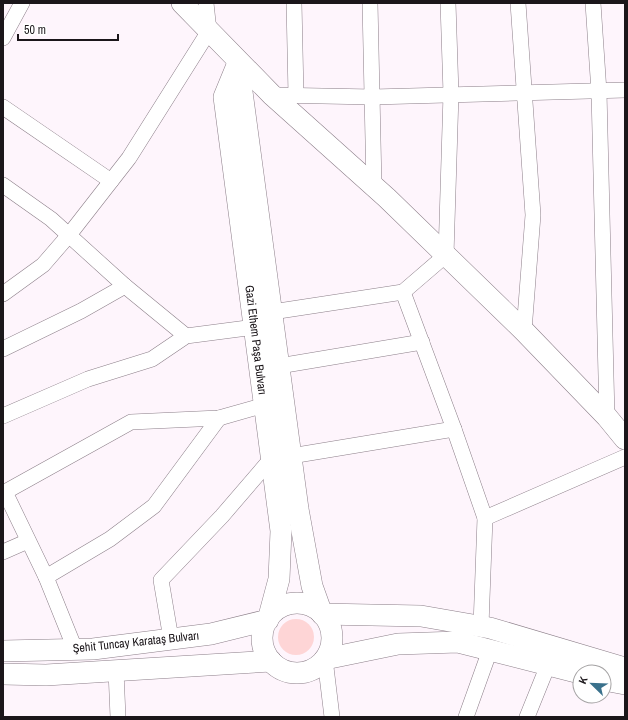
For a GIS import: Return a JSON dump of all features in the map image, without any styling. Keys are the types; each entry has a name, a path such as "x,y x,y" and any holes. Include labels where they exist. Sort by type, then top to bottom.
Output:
{"main road":[{"path":"182,3 238,62 272,95 374,186 524,331 607,417 625,439"},
{"name":"Gazi Ethem Paşa Bulvarı","path":"238,62 279,366 281,552 279,579 268,620"},
{"name":"Gazi Ethem Paşa Bulvarı","path":"238,62 224,97 264,405 281,457 312,586 322,614"},
{"path":"294,604 304,604 314,607 322,614 328,622 332,636 330,650 325,659 318,666 309,671 298,673 283,670 271,661 265,652 262,641 263,630 268,620 279,609 294,604"},
{"path":"322,614 421,616 481,626 625,668"},
{"name":"Şehit Tuncay Karataş Bulvarı","path":"3,651 93,649 211,634 268,620"},
{"path":"325,659 398,644 458,642 572,671"},
{"path":"3,674 46,675 271,661"},
{"path":"612,682 625,684"}],"street":[{"path":"3,38 7,22 22,3"},
{"path":"3,294 43,265 69,235 129,158 208,31 206,3"},
{"path":"294,3 296,95"},
{"path":"370,3 374,186"},
{"path":"272,312 403,292 446,255 451,94 448,3"},
{"path":"518,3 533,215 524,331"},
{"path":"593,3 599,92 607,417"},
{"path":"272,95 373,97 524,92 599,92 625,90"},
{"path":"3,107 111,181"},
{"path":"3,185 50,219 125,286 186,336"},
{"path":"3,349 81,312 125,286"},
{"path":"403,292 485,518 481,626"},
{"path":"3,416 88,379 152,359 186,336 255,327"},
{"path":"279,366 422,342"},
{"path":"76,649 46,577 4,490 131,422 219,418 264,405"},
{"path":"46,577 110,539 154,506 219,418"},
{"path":"171,639 160,580 281,457 454,430"},
{"path":"485,518 625,457"},
{"path":"3,552 28,541"},
{"path":"466,717 490,650"},
{"path":"325,659 332,717"},
{"path":"527,717 548,665"},
{"path":"116,671 118,717"}],"shaded area":[{"path":"300,619 309,624 313,630 313,644 309,650 300,655 292,655 283,650 279,644 278,633 283,624 289,620"}]}
